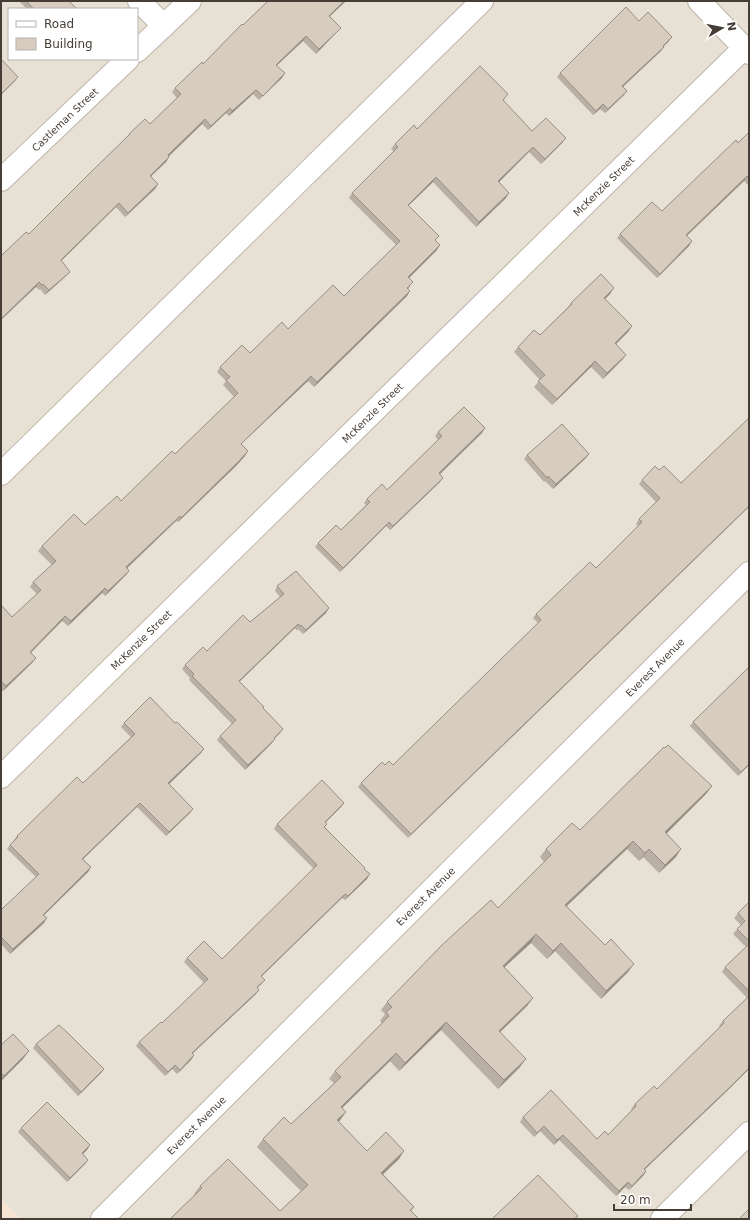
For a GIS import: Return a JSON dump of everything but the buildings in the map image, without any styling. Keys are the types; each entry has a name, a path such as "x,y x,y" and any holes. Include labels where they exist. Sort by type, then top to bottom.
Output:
{"street":[{"path":"140,1 164,26"},
{"path":"138,50 190,1"},
{"path":"1,474 482,1"},
{"path":"699,1 746,51"},
{"name":"McKenzie Street","path":"1,777 746,51"},
{"name":"Castleman Street","path":"1,180 127,60"},
{"name":"Everest Avenue","path":"102,1219 749,573"},
{"path":"662,1219 749,1133"}],"shaded area":[{"path":"1,1 749,1 749,1219 21,1219 1,1199"},
{"path":"1,1199 21,1219 1,1219"}]}
